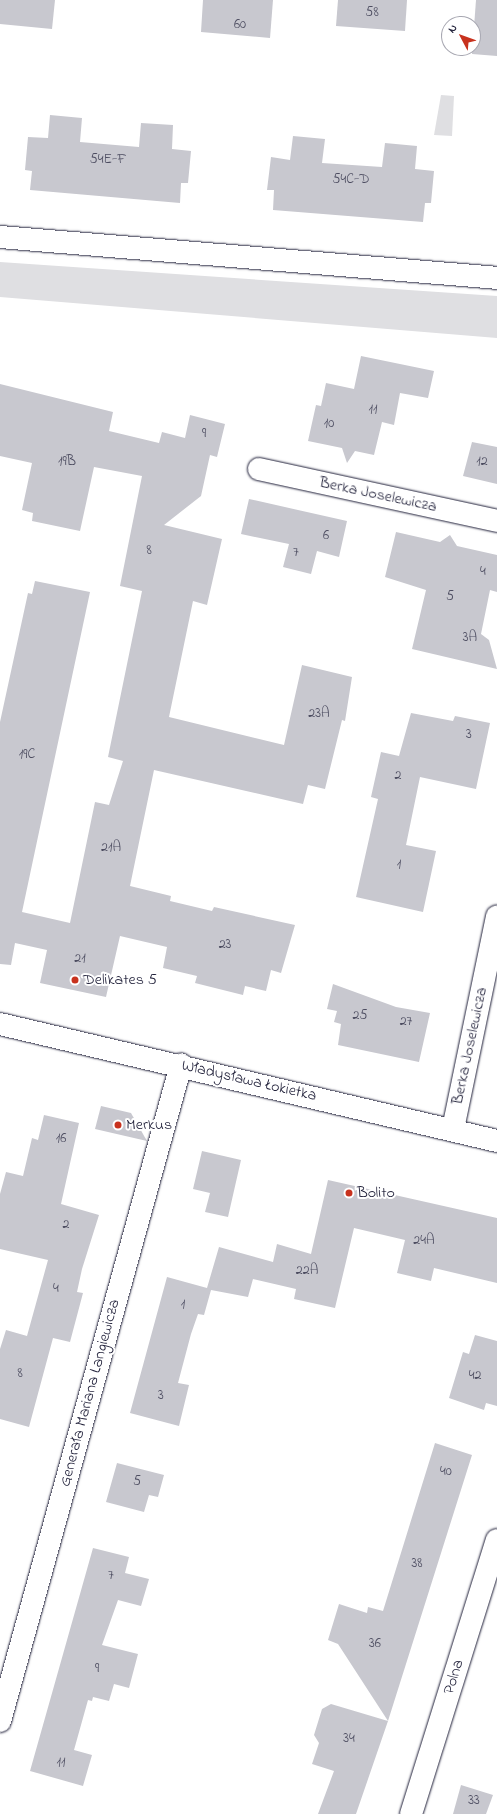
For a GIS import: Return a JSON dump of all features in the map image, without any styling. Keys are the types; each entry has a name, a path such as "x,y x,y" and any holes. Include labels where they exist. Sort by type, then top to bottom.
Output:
{"street":[{"path":"0,237 497,278"},
{"name":"Berka Joselewicza","path":"259,469 497,520"},
{"name":"Berka Joselewicza","path":"453,1130 497,916"},
{"name":"Władysława Łokietka","path":"0,1024 181,1065 497,1141"},
{"name":"Generała Mariana Langiewicza","path":"0,1721 181,1065"},
{"name":"Polna","path":"411,1814 497,1540"}],"shaded area":[{"path":"441,95 454,96 452,136 434,135"},
{"path":"0,262 497,296 497,338 0,297"}],"building":[{"path":"0,0 55,0 52,29 0,24"},
{"path":"203,0 273,0 270,38 201,32"},
{"path":"338,0 407,0 405,31 336,26"},
{"path":"476,0 497,0 497,56 481,55 481,16 475,16"},
{"path":"50,115 82,118 80,142 139,147 141,123 173,125 172,149 191,151 188,183 181,183 180,203 30,190 32,171 25,170 28,137 48,138"},
{"path":"293,136 325,139 322,163 382,167 385,143 417,146 415,169 434,171 431,203 425,203 423,222 273,210 274,190 267,190 271,157 290,160"},
{"path":"361,356 434,371 428,398 400,393 394,425 382,422 374,455 355,451 347,463 342,448 308,441 316,405 321,406 326,383 354,389"},
{"path":"0,384 113,412 109,431 159,443 162,432 185,438 190,415 225,424 217,457 210,455 201,496 164,525 222,539 207,605 193,601 169,717 284,745 302,665 352,677 345,721 342,720 325,789 308,785 303,804 154,770 130,886 171,896 170,901 212,911 214,907 295,925 281,973 271,970 266,991 245,986 243,995 195,983 197,976 163,968 167,947 120,936 106,997 40,983 47,950 15,943 11,965 0,964 0,722 28,593 32,594 35,581 90,592 22,912 70,923 95,802 109,805 123,761 108,757 142,591 120,586 142,476 94,467 80,531 32,521 33,513 22,510 32,463 0,456"},
{"path":"472,442 497,447 497,484 463,476"},
{"path":"249,499 347,521 339,557 317,551 311,574 283,567 289,544 241,534"},
{"path":"396,532 440,542 450,535 457,546 497,555 497,592 490,590 481,634 489,640 497,669 412,649 426,590 385,577"},
{"path":"411,713 453,721 455,716 490,723 476,789 420,777 406,845 436,851 423,912 356,897 378,799 371,797 381,752 399,756"},
{"path":"333,984 396,1007 430,1013 419,1062 338,1045 341,1024 334,1022 337,1011 327,1009"},
{"name":"Merkus","path":"101,1106 131,1113 147,1141 95,1129"},
{"path":"44,1115 79,1123 61,1204 99,1215 82,1269 77,1292 83,1293 70,1342 53,1338 29,1427 0,1419 0,1349 6,1330 27,1336 48,1260 0,1249 0,1194 6,1172 23,1176 32,1138 38,1140"},
{"path":"202,1151 241,1160 228,1217 205,1212 210,1193 193,1189"},
{"path":"328,1180 497,1218 497,1283 434,1268 431,1281 397,1273 405,1240 354,1228 335,1308 294,1299 296,1289 253,1279 248,1297 211,1290 204,1315 198,1314 178,1383 189,1385 179,1426 130,1413 167,1277 207,1288 219,1247 273,1262 277,1244 311,1254"},
{"path":"475,1335 497,1341 497,1406 486,1403 484,1410 449,1398 463,1352 469,1354"},
{"path":"435,1443 472,1455 388,1721 338,1644 328,1640 339,1604 367,1613 368,1607 383,1611"},
{"path":"117,1463 164,1475 158,1497 149,1495 144,1512 106,1502"},
{"path":"93,1548 129,1557 125,1573 149,1579 141,1606 118,1600 102,1645 138,1654 129,1688 114,1684 109,1701 93,1697 92,1701 88,1700 74,1750 92,1755 83,1786 30,1771"},
{"path":"331,1704 388,1721 356,1814 318,1814 334,1771 312,1764 319,1743 314,1735 322,1709"},
{"path":"461,1785 493,1795 486,1814 453,1814"}],"place":[{"name":"Delikates 5","path":"75,980"},
{"name":"Merkus","path":"118,1125"},
{"name":"Bolito","path":"349,1193"}]}
